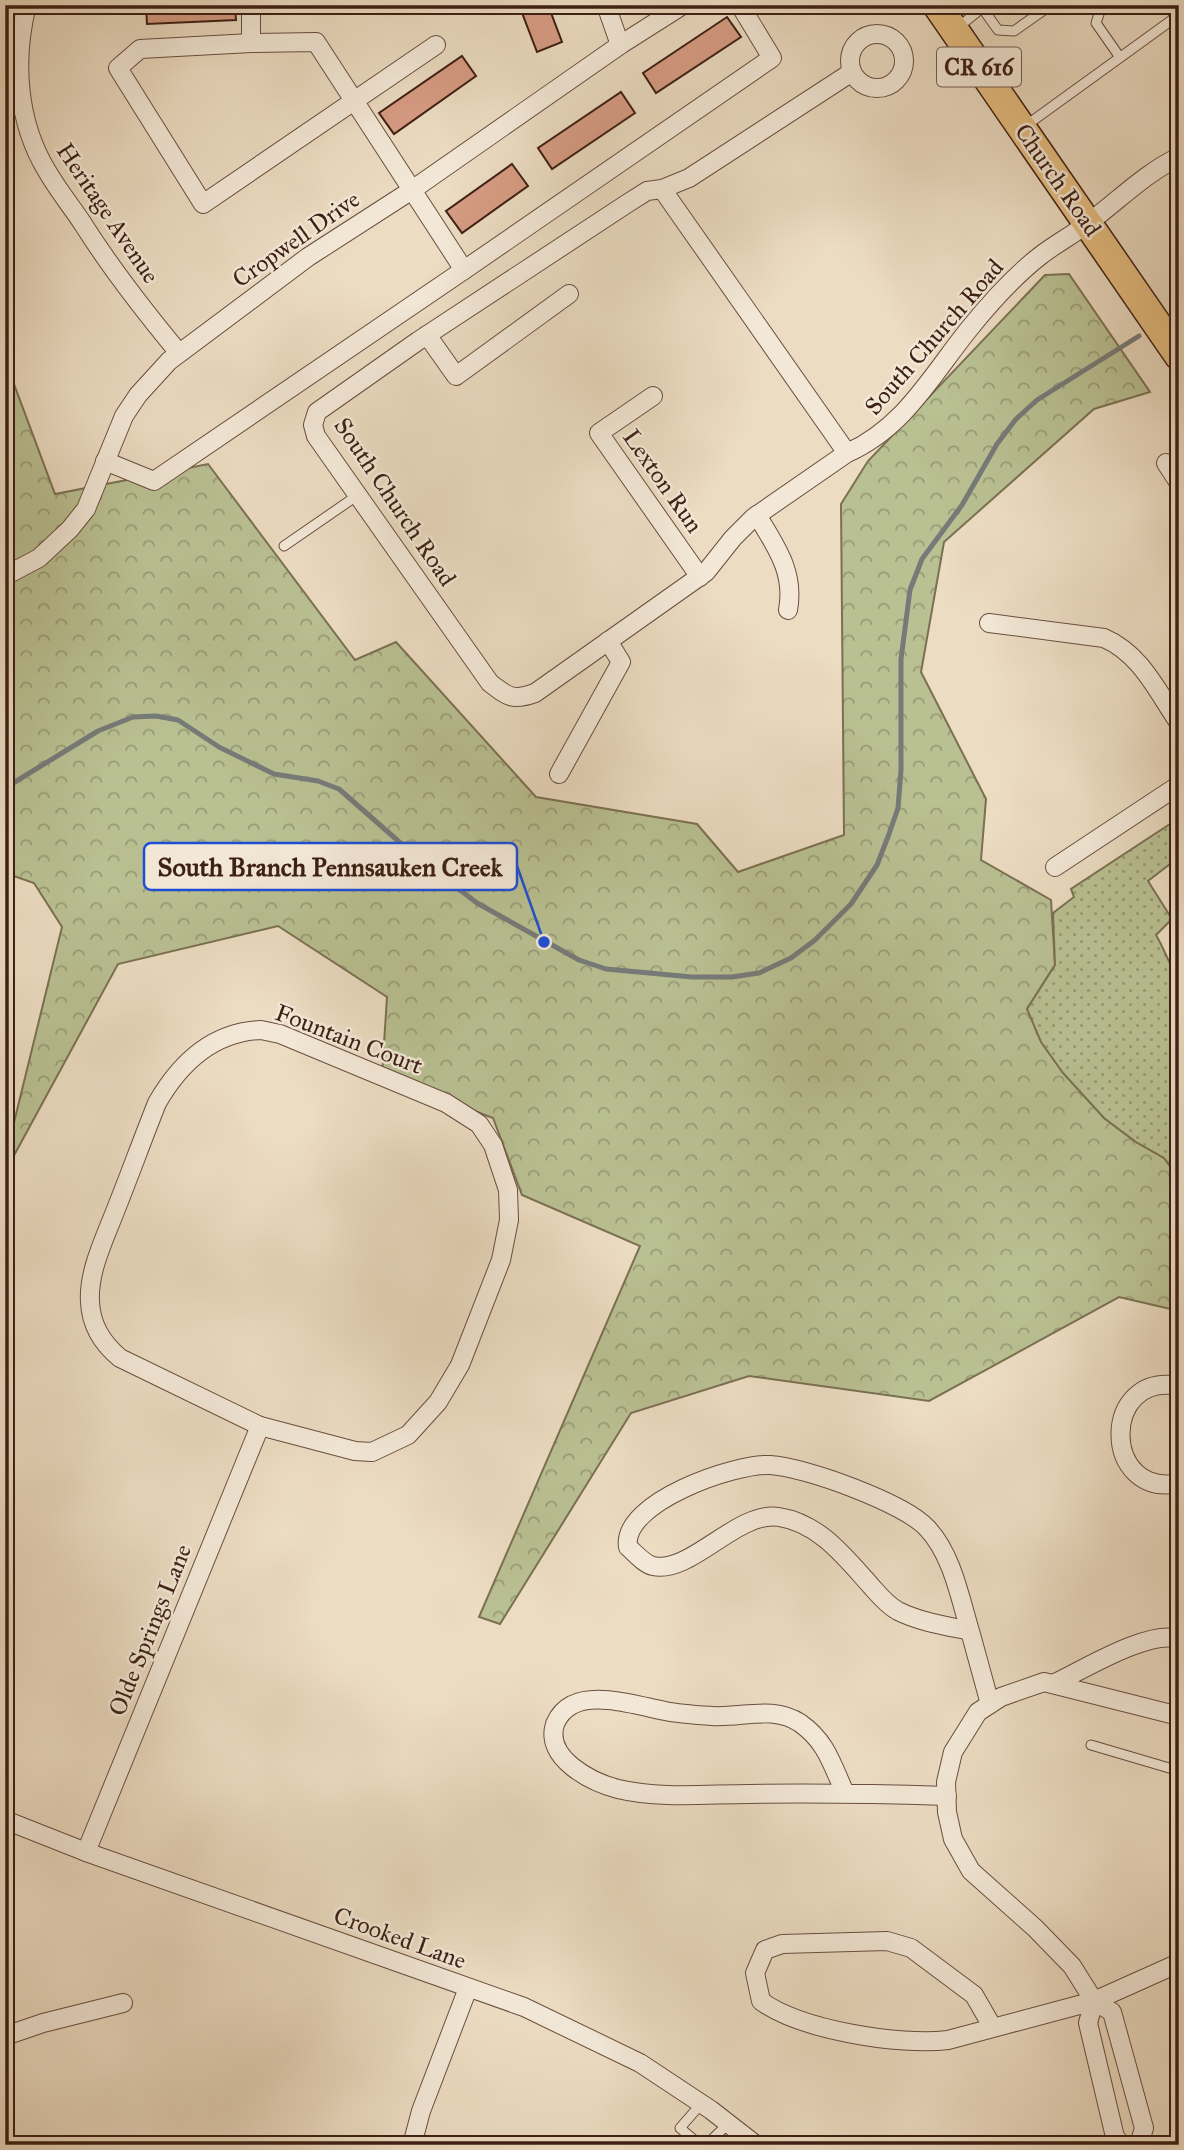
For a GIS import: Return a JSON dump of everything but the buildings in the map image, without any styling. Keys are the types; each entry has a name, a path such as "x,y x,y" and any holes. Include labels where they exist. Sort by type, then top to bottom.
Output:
{"main road":[{"name":"Church Road","path":"937,5 1179,356"}],"street":[{"name":"Heritage Avenue","path":"27,5 19,43 20,97 27,127 39,157 119,278 179,353"},
{"path":"251,5 251,43"},
{"path":"606,5 620,46"},
{"name":"Cropwell Drive","path":"5,576 39,558 70,529 86,509 124,416 153,376 179,353 308,257 412,190 683,5"},
{"path":"105,461 155,481 772,58 740,5"},
{"path":"436,45 354,102 203,204 118,68 140,49 316,42 354,102 464,270"},
{"name":"South Church Road","path":"852,72 689,178 662,189 648,191 628,203 427,335 317,412 313,425 316,436 490,683 505,694 518,699 535,693 700,577 733,538 757,515 847,453 884,433 914,402 968,329 1004,289 1040,256 1152,173 1179,157"},
{"path":"662,189 847,453"},
{"path":"427,335 456,376 569,294"},
{"name":"Lexton Run","path":"653,396 599,433 700,577"},
{"path":"1166,463 1179,483"},
{"path":"757,515 787,570 792,591 788,610"},
{"path":"989,623 1104,638 1121,646 1135,658 1179,723"},
{"path":"559,774 621,662 608,641"},
{"path":"1055,867 1179,785"},
{"name":"Fountain Court","path":"261,1030 280,1034 446,1103 480,1124 493,1145 508,1190 509,1220 501,1260 460,1365 438,1402 408,1435 372,1452 355,1451 260,1426 120,1358 106,1346 93,1320 90,1301 99,1252 157,1103 166,1087 188,1062 217,1040 245,1031 261,1030"},
{"path":"1179,1386 1158,1386 1142,1392 1130,1403 1122,1418 1119,1435 1125,1457 1141,1475 1155,1482 1179,1482"},
{"name":"Olde Springs Lane","path":"86,1852 260,1426"},
{"path":"970,1631 923,1620 899,1611 887,1603 832,1543 791,1518 767,1515 747,1523 676,1564 662,1567 651,1566 628,1547 627,1541 631,1529 644,1513 662,1499 716,1475 751,1466 770,1465 791,1469 866,1493 910,1513 929,1529 948,1562 970,1631 990,1704"},
{"path":"1055,1684 1143,1640 1174,1637 1179,1639"},
{"path":"1139,2145 1144,2128 1112,2012 1094,2001 1072,1966 1035,1928 971,1871 953,1839 947,1812 946,1782 953,1752 978,1712 1001,1697 1044,1682 1179,1716"},
{"path":"845,1793 822,1741 799,1722 784,1715 771,1713 716,1716 667,1711 633,1703 585,1699 569,1706 557,1718 553,1730 554,1746 562,1758 584,1774 617,1788 656,1794 845,1793 947,1796"},
{"name":"Crooked Lane","path":"5,1820 86,1852 524,2007 640,2063 757,2145"},
{"path":"993,2028 974,1995 911,1948 887,1941 782,1944 765,1950 755,1973 761,2001 773,2010 803,2022 893,2041 928,2043 948,2040 993,2028 1094,2001 1179,1964"},
{"path":"412,2145 421,2111 468,1988"},
{"path":"1094,2001 1088,2023 1115,2137 1122,2145"},
{"path":"5,2036 43,2023 123,2003"}],"lane":[{"path":"954,30 981,7 998,30 1014,31 1051,5"},
{"path":"1110,5 1098,8 1097,23 1119,56"},
{"path":"1022,128 1176,17 1167,5"},
{"path":"284,546 358,495"},
{"path":"1091,1745 1176,1770 1179,1768"},
{"path":"700,2145 680,2128 701,2104"},
{"path":"706,2145 729,2123"}],"green space":[{"path":"1069,274 1150,392 1094,409 944,542 921,672 986,799 981,860 1051,900 1055,965 1027,1009 1104,1118 1136,1142 1164,1158 1179,1179 1179,1311 1119,1297 929,1401 749,1376 631,1413 500,1624 479,1617 640,1246 522,1195 493,1118 382,1075 387,997 278,926 118,964 5,1172 5,1159 62,927 34,883 5,873 5,360 55,494 208,464 355,660 396,642 536,797 697,824 738,872 844,835 841,504 868,461 1045,275"},
{"path":"1179,818 1179,857 1148,881 1172,919 1156,935 1179,980 1179,1156 1168,1163 1104,1118 1063,1073 1041,1042 1027,1009 1055,965 1053,913 1074,897 1071,889"}],"waterway":[{"path":"1174,315 1179,314"},
{"path":"5,788 98,731 133,717 156,716 178,720 219,747 274,774 318,781 339,789 413,854 477,903 579,960 606,969 692,977 732,977 759,973 791,958 815,940 851,904 877,865 898,808 901,770 901,659 910,590 922,559 962,505 997,444 1016,419 1037,400 1139,336"}],"place":[{"name":"South Branch Pennsauken Creek","path":"544,942"}]}
